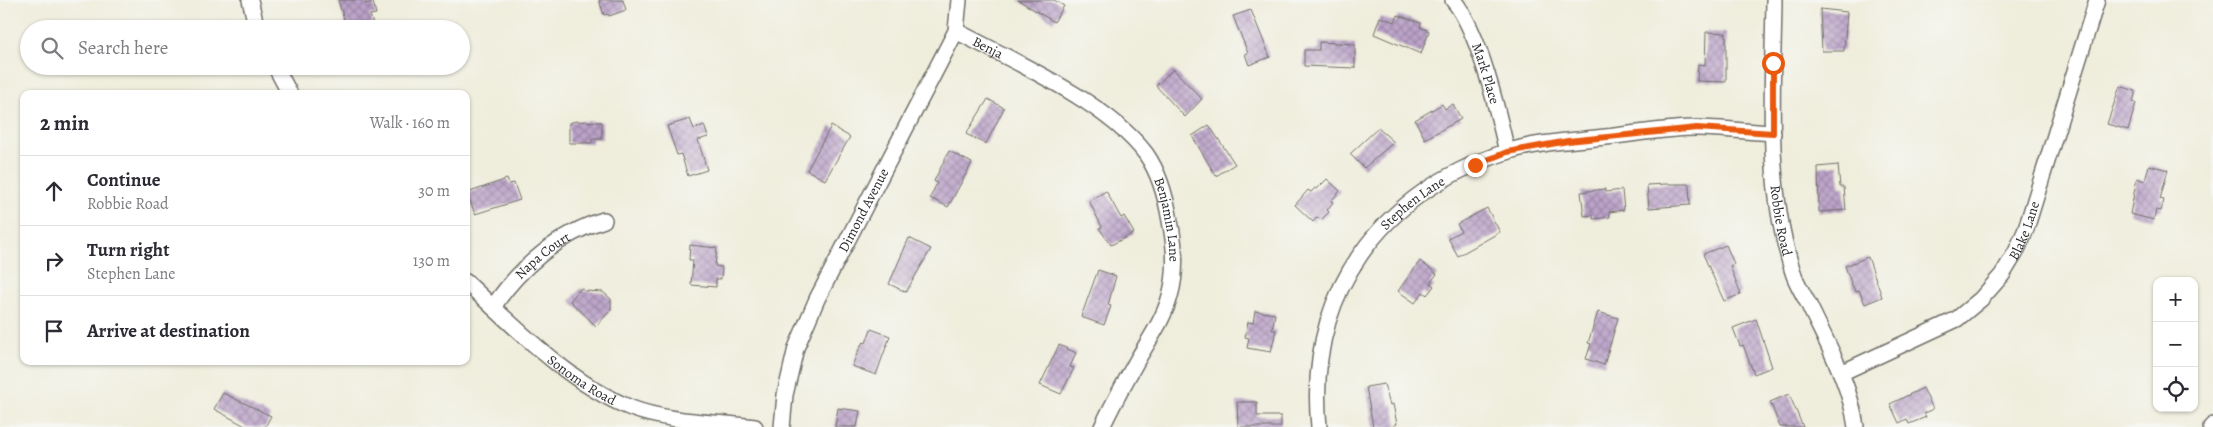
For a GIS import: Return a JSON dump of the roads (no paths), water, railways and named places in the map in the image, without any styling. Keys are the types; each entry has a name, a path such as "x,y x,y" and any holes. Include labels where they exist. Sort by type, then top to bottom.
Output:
{"street":[{"path":"250,0 255,20"},
{"name":"Dimond Avenue","path":"782,427 785,396 796,348 817,299 956,31 959,0"},
{"name":"Mark Place","path":"1454,0 1461,8 1473,36 1500,119 1507,152"},
{"name":"Robbie Road","path":"1774,0 1773,133 1776,201 1792,271 1841,372 1852,403 1856,427"},
{"name":"Blake Lane","path":"1841,372 1957,319 1981,299 2002,275 2016,252 2026,229 2097,0"},
{"name":"Benja","path":"956,31 1020,64"},
{"name":"Benjamin Lane","path":"1020,64 1105,114 1128,133 1146,155 1158,176 1166,197 1174,242 1170,296 1161,320 1116,397 1102,427"},
{"path":"280,75 288,90"},
{"name":"Stephen Lane","path":"1319,427 1317,374 1324,335 1332,308 1363,249 1382,226 1407,204 1441,182 1507,152 1568,141 1697,128 1773,133"},
{"name":"Napa Court","path":"493,306 503,291 527,265 588,225 604,220"},
{"name":"Sonoma Road","path":"470,286 558,364 598,391 632,408 660,416 755,427"}]}
